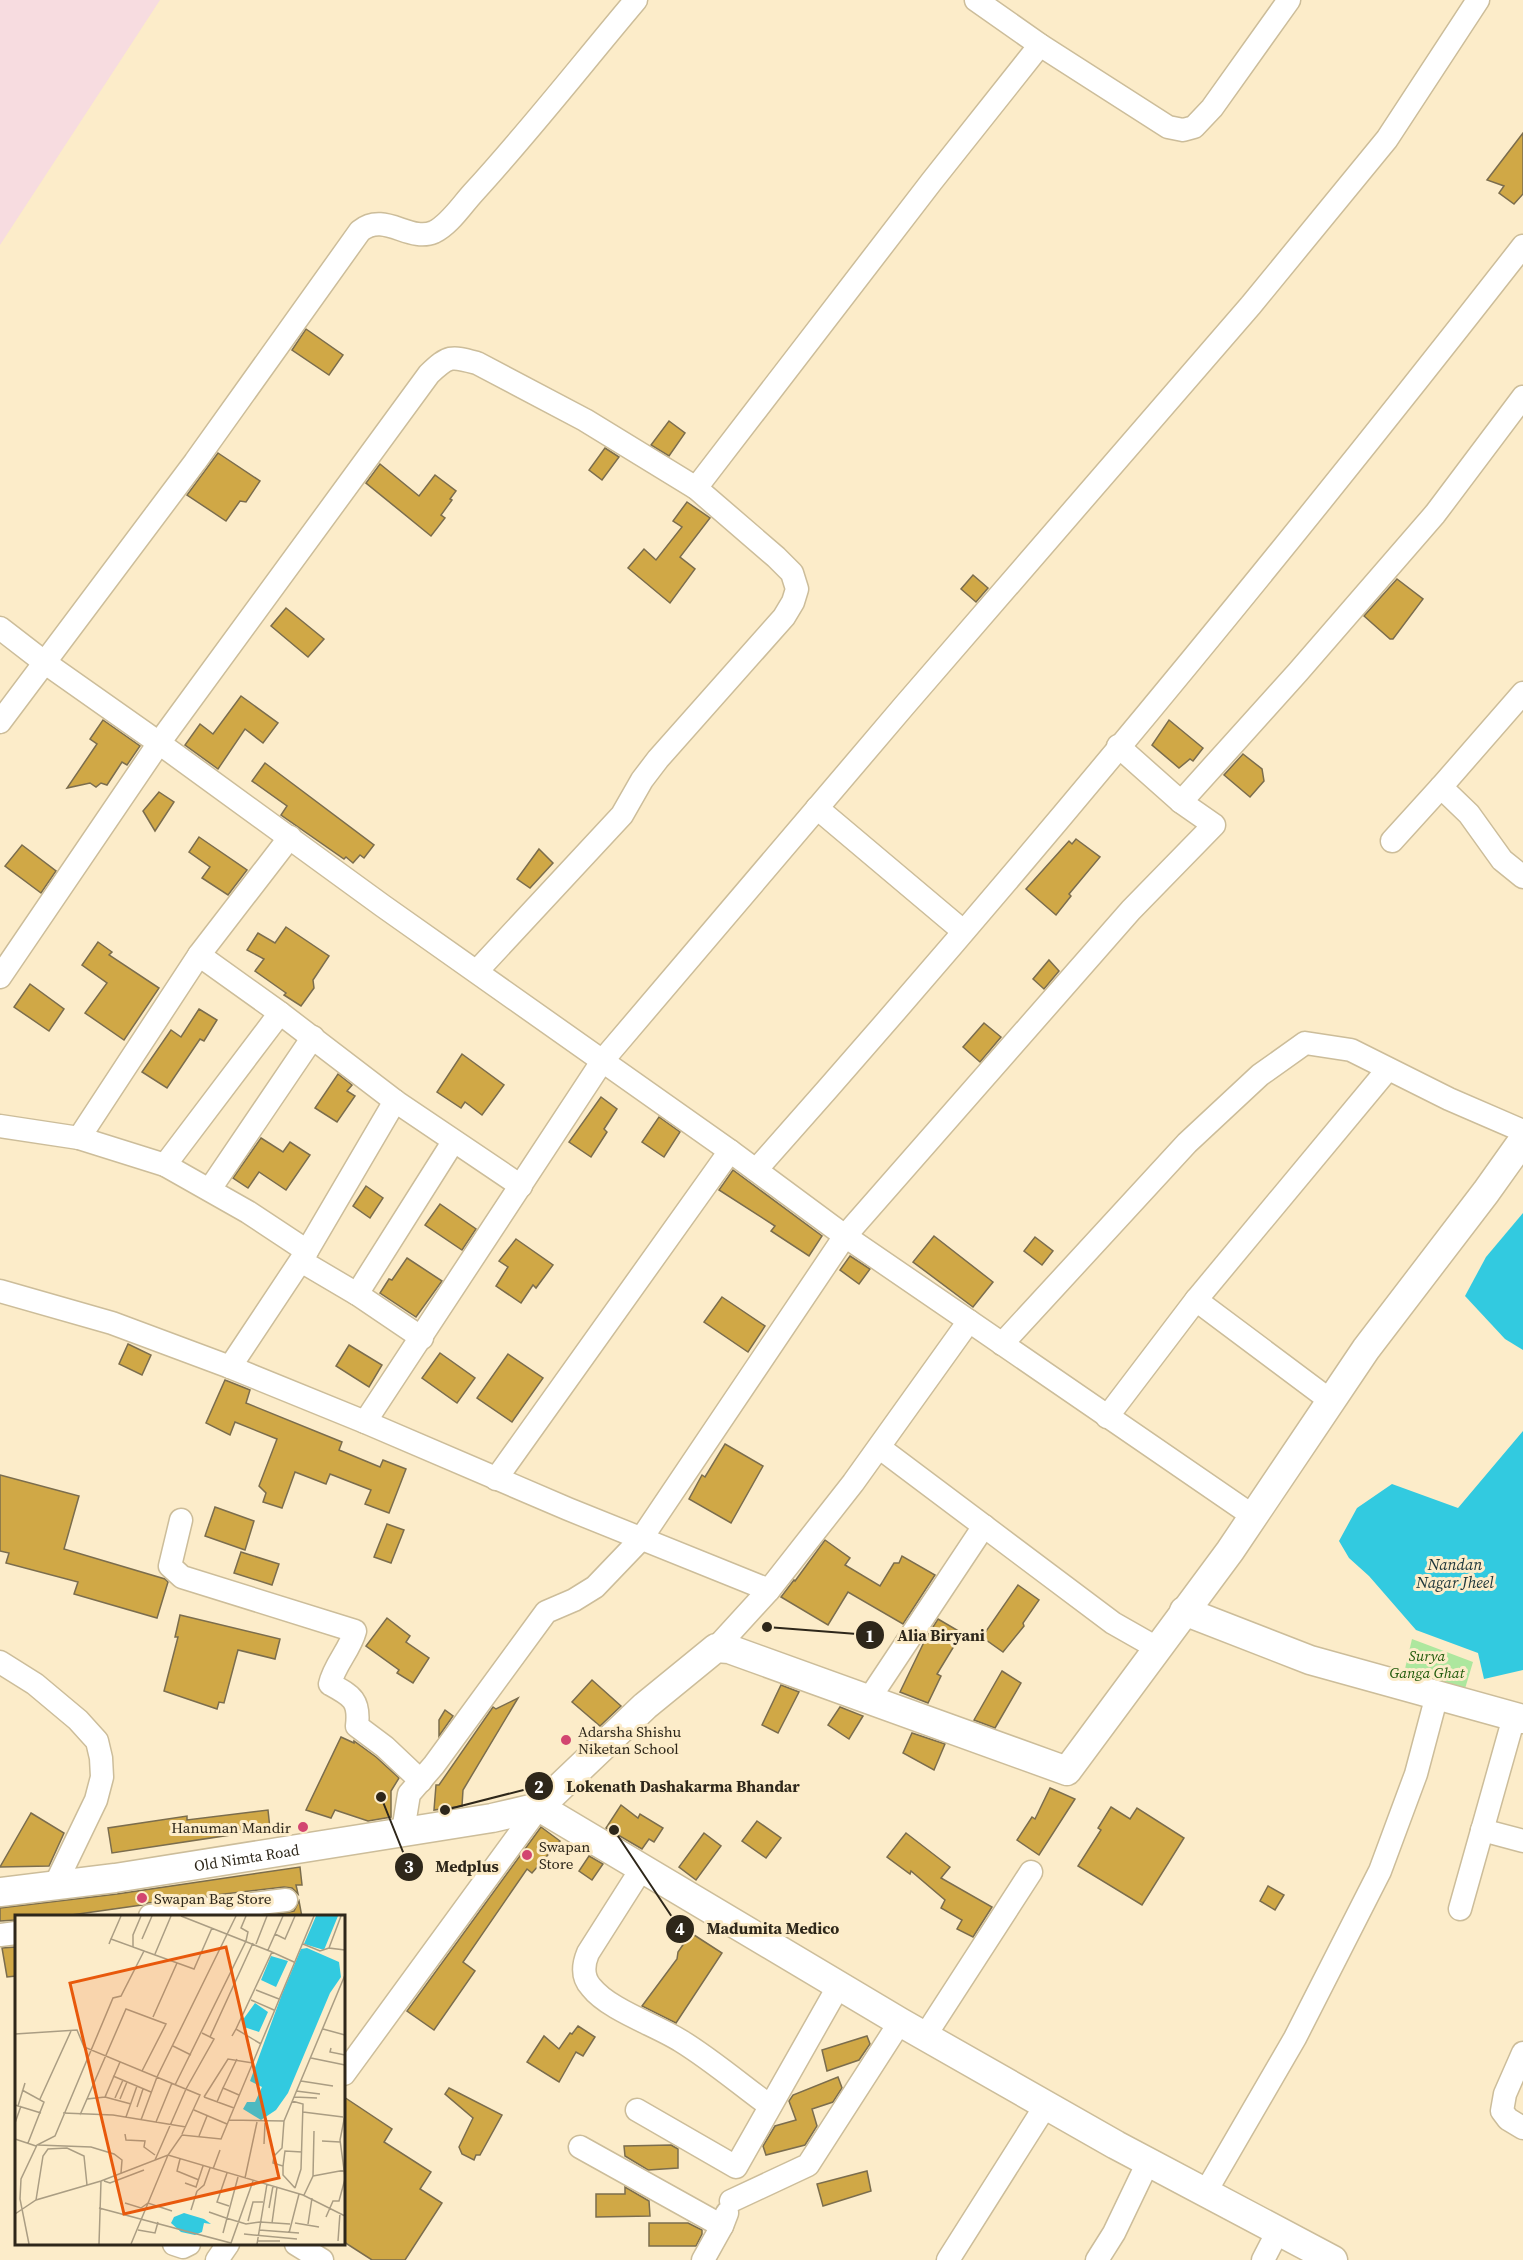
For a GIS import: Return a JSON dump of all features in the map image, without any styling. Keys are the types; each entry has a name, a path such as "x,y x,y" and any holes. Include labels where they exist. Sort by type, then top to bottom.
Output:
{"street":[{"path":"0,722 195,462 360,231 366,226 376,224 420,234 434,232 443,225 485,179 636,0"},
{"path":"976,0 1040,45 1168,127 1184,130 1194,127 1212,108 1289,0"},
{"path":"365,1422 603,1060 1251,305 1387,139 1478,0"},
{"path":"696,488 932,181 1040,45"},
{"path":"756,1170 885,1025 1242,600 1523,246"},
{"path":"0,976 159,743 429,374 445,359 458,358 477,363 585,420 696,488 792,573 797,589 793,603 784,617 658,759 642,780 622,815 477,971"},
{"path":"1181,802 1435,514 1523,397"},
{"path":"0,628 383,906 730,1150 845,1236 1253,1516"},
{"path":"1392,841 1523,693"},
{"path":"403,1831 409,1794 434,1766 546,1612 574,1600 595,1587 641,1539 845,1236 1131,910 1214,825 1181,802 1118,746"},
{"path":"1441,787 1469,814 1502,860 1523,877"},
{"path":"817,808 963,932"},
{"path":"79,1138 199,955 290,837"},
{"path":"199,955 280,1012 395,1101 521,1186"},
{"path":"165,1165 280,1012"},
{"path":"210,1189 313,1037"},
{"path":"1002,1344 1187,1143 1260,1075 1305,1043 1351,1050 1449,1099 1523,1131"},
{"path":"1107,1417 1196,1300 1388,1068"},
{"path":"230,1367 304,1256 395,1101"},
{"path":"0,1126 79,1138 165,1165 210,1189 422,1338"},
{"path":"716,1648 729,1649 1066,1771 1253,1516 1366,1349 1523,1140"},
{"path":"357,1294 453,1142"},
{"path":"496,1479 730,1150"},
{"path":"0,1291 112,1323 230,1367 641,1539 770,1590"},
{"path":"1196,1300 1331,1401"},
{"path":"345,2073 538,1807 645,1706 716,1648 770,1590 880,1448 969,1321"},
{"path":"880,1448 1113,1623 1157,1648"},
{"path":"181,1520 170,1566 182,1577 355,1631 330,1684 350,1695 355,1702 358,1713 357,1726 385,1747 421,1781"},
{"path":"870,1699 984,1526"},
{"path":"1184,1611 1310,1660 1518,1718 1482,1830 1460,1909"},
{"path":"0,1662 35,1684 78,1720 97,1741 102,1777 96,1800 55,1885"},
{"path":"1205,2193 1295,2038 1380,1871 1416,1774 1437,1695"},
{"path":"538,1807 838,1987 1148,2162 1333,2260"},
{"name":"Old Nimta Road","path":"0,1892 115,1878 492,1818 538,1807"},
{"path":"1482,1830 1523,1841"},
{"path":"642,1868 588,1953 583,1964 585,1980 592,1990 608,2002 679,2040 770,2106"},
{"path":"925,2036 1031,1872"},
{"path":"166,1915 286,1900"},
{"path":"0,1935 15,1933"},
{"path":"703,2260 722,2226 731,2201 736,2167 838,1987"},
{"path":"731,2201 808,2165 900,2022"},
{"path":"1523,2053 1505,2094 1502,2111 1508,2119 1523,2127"},
{"path":"948,2260 1046,2105"},
{"path":"637,2110 736,2167"},
{"path":"580,2147 722,2226"},
{"path":"1097,2260 1114,2233 1148,2162"},
{"path":"1263,2260 1278,2231"},
{"path":"217,2260 227,2245"},
{"path":"298,2245 322,2260"}],"shaded area":[{"path":"0,0 160,0 0,245"}],"green space":[{"name":"Surya Ganga Ghat","path":"1412,1639 1473,1662 1464,1692 1404,1673"}],"water":[{"path":"1523,1213 1523,1350 1505,1339 1465,1296 1486,1257"},
{"name":"Nandan Nagar Jheel","path":"1523,1431 1523,1670 1484,1679 1478,1653 1416,1630 1369,1576 1349,1558 1339,1541 1357,1508 1392,1484 1458,1508"}],"building":[{"path":"1523,133 1523,194 1514,204 1499,193 1504,186 1487,180"},
{"path":"306,329 343,355 329,375 292,350"},
{"path":"669,421 685,433 669,456 651,445"},
{"path":"605,448 619,457 602,480 589,470"},
{"path":"218,453 260,481 246,502 240,501 226,521 187,495"},
{"path":"380,464 419,496 435,475 456,491 441,515 445,518 431,536 366,483"},
{"path":"687,502 710,518 680,557 695,569 670,603 628,568 644,549 656,560 682,527 673,521"},
{"path":"973,575 988,588 976,602 961,589"},
{"path":"1397,579 1423,599 1393,639 1390,639 1364,616"},
{"path":"286,608 324,639 308,657 271,626"},
{"path":"241,696 278,723 263,743 245,729 218,769 185,745 200,724 213,734"},
{"path":"103,720 140,746 127,765 122,762 107,785 101,783 96,787 90,783 67,788 97,744 90,739"},
{"path":"1169,720 1203,748 1193,761 1190,759 1179,768 1152,745"},
{"path":"1243,754 1262,769 1264,781 1250,797 1224,775"},
{"path":"265,763 374,845 364,858 360,855 353,863 346,857 344,859 281,815 287,806 252,781"},
{"path":"159,792 174,802 155,831 143,811"},
{"path":"199,837 247,870 228,895 202,878 210,867 189,852"},
{"path":"1076,839 1100,857 1069,894 1071,896 1056,915 1026,889 1069,841 1072,844"},
{"path":"22,845 56,871 41,893 5,866"},
{"path":"539,849 553,863 530,888 517,879"},
{"path":"286,927 329,956 313,980 314,988 301,1006 255,971 264,959 247,950 258,933 275,943"},
{"path":"98,942 112,952 109,955 159,988 124,1040 85,1013 107,983 82,965"},
{"path":"1049,960 1059,971 1044,989 1033,979"},
{"path":"30,984 64,1009 49,1031 14,1007"},
{"path":"199,1009 217,1020 204,1041 200,1039 167,1088 142,1072 171,1030 181,1037"},
{"path":"984,1023 1001,1037 980,1062 963,1047"},
{"path":"462,1054 504,1085 482,1115 465,1102 461,1108 437,1092"},
{"path":"338,1074 352,1085 347,1091 355,1096 337,1122 315,1108"},
{"path":"601,1097 617,1109 604,1129 607,1132 591,1157 569,1142"},
{"path":"659,1117 680,1132 664,1157 642,1142"},
{"path":"261,1138 283,1152 290,1142 310,1155 286,1190 259,1172 248,1188 233,1178"},
{"path":"733,1170 822,1236 809,1256 771,1231 775,1226 719,1190"},
{"path":"366,1186 383,1198 370,1218 353,1206"},
{"path":"440,1204 476,1229 462,1250 425,1225"},
{"path":"934,1236 993,1282 973,1307 913,1262"},
{"path":"1035,1237 1053,1251 1042,1265 1024,1251"},
{"path":"516,1239 553,1265 536,1288 533,1285 521,1303 496,1286 508,1267 499,1261"},
{"path":"850,1256 870,1269 859,1284 840,1270"},
{"path":"407,1258 442,1281 416,1317 380,1293"},
{"path":"722,1297 765,1326 748,1352 704,1322"},
{"path":"128,1344 151,1355 142,1375 119,1364"},
{"path":"349,1345 382,1365 369,1387 336,1366"},
{"path":"440,1353 475,1378 457,1403 422,1378"},
{"path":"508,1354 543,1378 512,1422 477,1398"},
{"path":"225,1380 250,1390 246,1403 342,1442 339,1450 380,1467 383,1460 406,1469 389,1513 365,1504 371,1490 330,1474 326,1484 295,1472 282,1508 263,1502 266,1493 259,1486 277,1439 235,1422 230,1435 206,1423"},
{"path":"725,1444 763,1466 731,1523 689,1499 702,1475 705,1477"},
{"path":"0,1475 79,1496 64,1549 165,1579 168,1582 157,1618 74,1594 78,1582 6,1563 9,1553 0,1551"},
{"path":"215,1507 254,1521 245,1550 205,1536"},
{"path":"387,1524 404,1530 391,1563 374,1557"},
{"path":"825,1540 850,1558 845,1565 880,1586 894,1563 899,1563 902,1556 935,1575 903,1624 848,1592 828,1625 781,1597"},
{"path":"241,1552 279,1564 272,1585 234,1573"},
{"path":"1018,1585 1039,1600 1023,1623 1024,1626 1003,1652 982,1637"},
{"path":"180,1615 280,1639 275,1659 238,1650 224,1703 219,1702 217,1709 164,1691 178,1637 175,1637"},
{"path":"387,1618 410,1636 406,1642 429,1658 413,1683 397,1673 399,1670 366,1646"},
{"path":"938,1619 962,1633 937,1674 941,1676 928,1703 900,1692 926,1638"},
{"path":"1002,1671 1021,1683 995,1728 974,1720"},
{"path":"592,1680 621,1706 600,1726 572,1702"},
{"path":"781,1685 799,1692 778,1733 762,1725"},
{"path":"518,1698 463,1790 462,1806 434,1810 436,1785 439,1785 493,1707 496,1709"},
{"path":"840,1707 863,1716 849,1739 828,1725"},
{"path":"445,1710 453,1716 439,1736 439,1720"},
{"path":"912,1733 945,1744 934,1770 903,1753"},
{"path":"341,1737 354,1743 354,1741 399,1778 391,1791 391,1817 368,1821 335,1810 331,1818 306,1810"},
{"path":"1050,1788 1075,1799 1039,1855 1017,1840 1032,1817 1035,1819"},
{"path":"621,1805 638,1818 640,1814 663,1828 654,1842 649,1839 642,1849 606,1828"},
{"path":"1111,1807 1130,1819 1137,1808 1184,1838 1142,1905 1078,1866 1101,1830 1098,1828"},
{"path":"268,1810 270,1829 112,1853 108,1828 187,1816 187,1820"},
{"path":"31,1813 64,1833 49,1866 0,1867"},
{"path":"757,1821 781,1838 766,1858 742,1841"},
{"path":"541,1827 560,1841 532,1873 527,1869 463,1962 475,1971 434,2030 407,2011"},
{"path":"704,1833 721,1846 696,1880 679,1867"},
{"path":"906,1833 950,1867 941,1878 992,1907 973,1937 957,1929 962,1920 941,1908 945,1900 911,1871 910,1874 887,1857"},
{"path":"589,1856 603,1864 592,1880 579,1871"},
{"path":"300,1867 302,1885 296,1885 298,1894 292,1888 284,1887 148,1903 71,1915 15,1915 15,1920 0,1921 0,1908 117,1894"},
{"path":"1268,1886 1284,1895 1275,1910 1260,1901"},
{"path":"299,1901 302,1915 272,1915 294,1911"},
{"path":"691,1933 722,1953 676,2023 642,2006 677,1959 678,1952"},
{"path":"15,1947 15,1976 7,1977 2,1948"},
{"path":"578,2026 595,2037 583,2056 576,2052 559,2082 527,2062 544,2036 559,2049"},
{"path":"867,2036 870,2044 859,2060 827,2071 822,2050"},
{"path":"838,2077 842,2088 833,2102 812,2109 817,2126 805,2145 766,2155 763,2146 775,2126 796,2120 789,2101 793,2095"},
{"path":"449,2088 502,2115 480,2155 476,2155 474,2160 462,2154 459,2147 473,2118 445,2094"},
{"path":"345,2098 392,2129 384,2142 431,2172 420,2189 442,2203 405,2260 372,2260 345,2243"},
{"path":"671,2145 678,2149 678,2168 648,2170 625,2156 624,2146"},
{"path":"867,2171 871,2191 823,2206 817,2184"},
{"path":"625,2187 649,2201 650,2216 596,2217 596,2194 625,2194"},
{"path":"649,2223 688,2223 702,2230 702,2234 696,2246 649,2246"}],"place":[{"name":"Alia Biryani","path":"767,1627"},
{"name":"Adarsha Shishu Niketan School","path":"566,1740"},
{"name":"Medplus","path":"381,1797"},
{"name":"Lokenath Dashakarma Bhandar","path":"445,1810"},
{"name":"Hanuman Mandir","path":"303,1827"},
{"name":"Madumita Medico","path":"614,1830"},
{"name":"Swapan Store","path":"527,1855"},
{"name":"Swapan Bag Store","path":"142,1898"}]}
